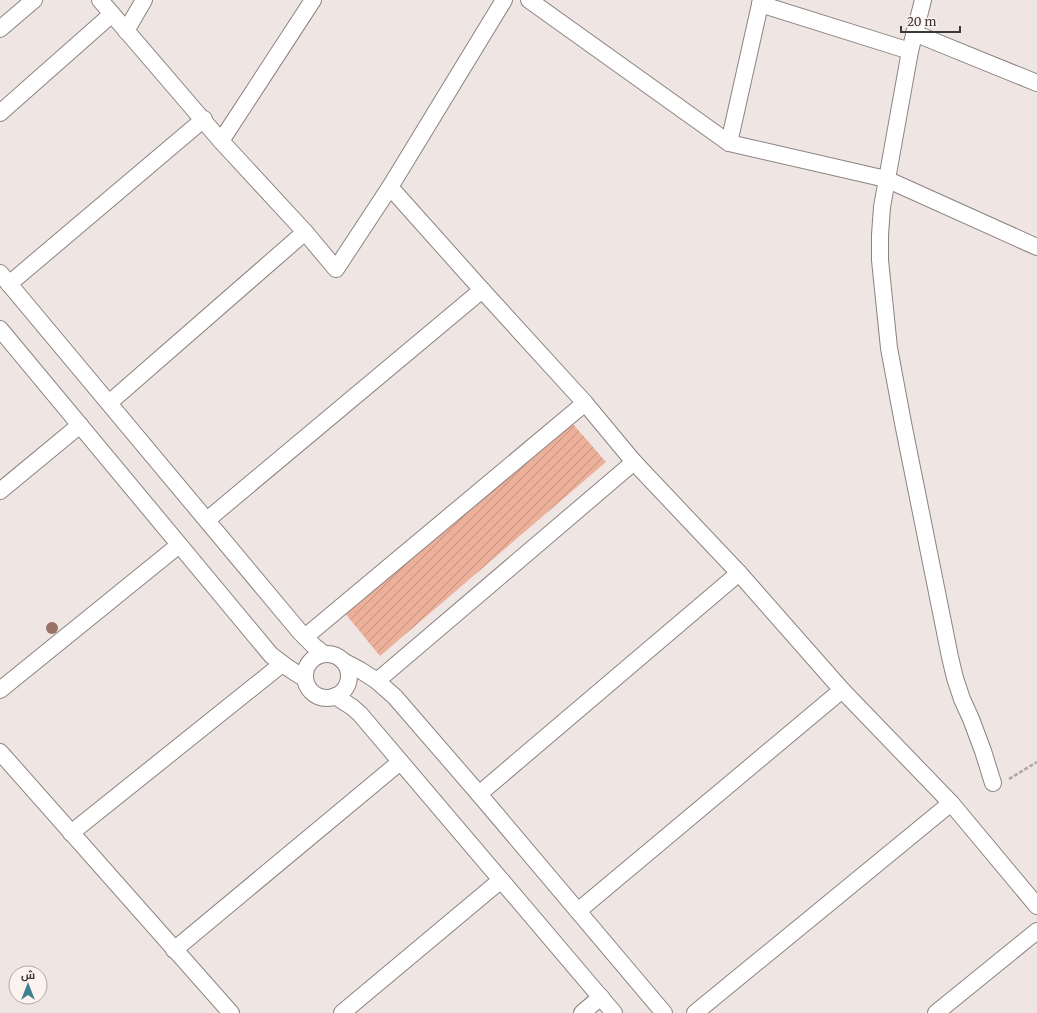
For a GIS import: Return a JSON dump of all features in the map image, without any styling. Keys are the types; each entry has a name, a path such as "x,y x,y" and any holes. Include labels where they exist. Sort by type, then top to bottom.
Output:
{"street":[{"path":"0,29 34,0"},
{"path":"100,0 221,140 305,232 336,269 390,187 504,0"},
{"path":"126,31 144,0"},
{"path":"221,140 313,0"},
{"path":"529,0 729,143 886,179 1037,247"},
{"path":"922,0 910,52 886,179 882,207 880,260 889,348 901,416 950,657 962,699 983,751 993,783"},
{"path":"729,143 760,2 910,52"},
{"path":"0,113 112,14"},
{"path":"914,33 1037,83"},
{"path":"204,119 5,278 305,637 324,654"},
{"path":"390,187 585,403 634,462 739,573 842,690 951,803 1037,906"},
{"path":"109,403 305,232"},
{"path":"207,520 482,290"},
{"path":"0,328 266,650 282,664 304,678"},
{"path":"305,637 585,403"},
{"path":"0,491 80,426"},
{"path":"377,681 634,462"},
{"path":"0,690 179,545"},
{"path":"479,794 739,573"},
{"path":"343,661 347,667 348,681 346,687 341,692 336,696 329,698 315,695 310,690 304,678 308,665 312,659 318,656 331,654 338,657 377,681 395,696 664,1013"},
{"path":"72,833 282,664"},
{"path":"578,911 842,690"},
{"path":"336,696 360,714 614,1013"},
{"path":"0,752 230,1013"},
{"path":"174,950 400,762"},
{"path":"695,1013 951,803"},
{"path":"342,1013 501,880"},
{"path":"936,1013 1037,931"},
{"path":"582,1013 601,997"}],"path":[{"path":"993,783 1011,779 1037,762"}],"shaded area":[{"path":"572,423 606,462 380,656 344,612"}]}
